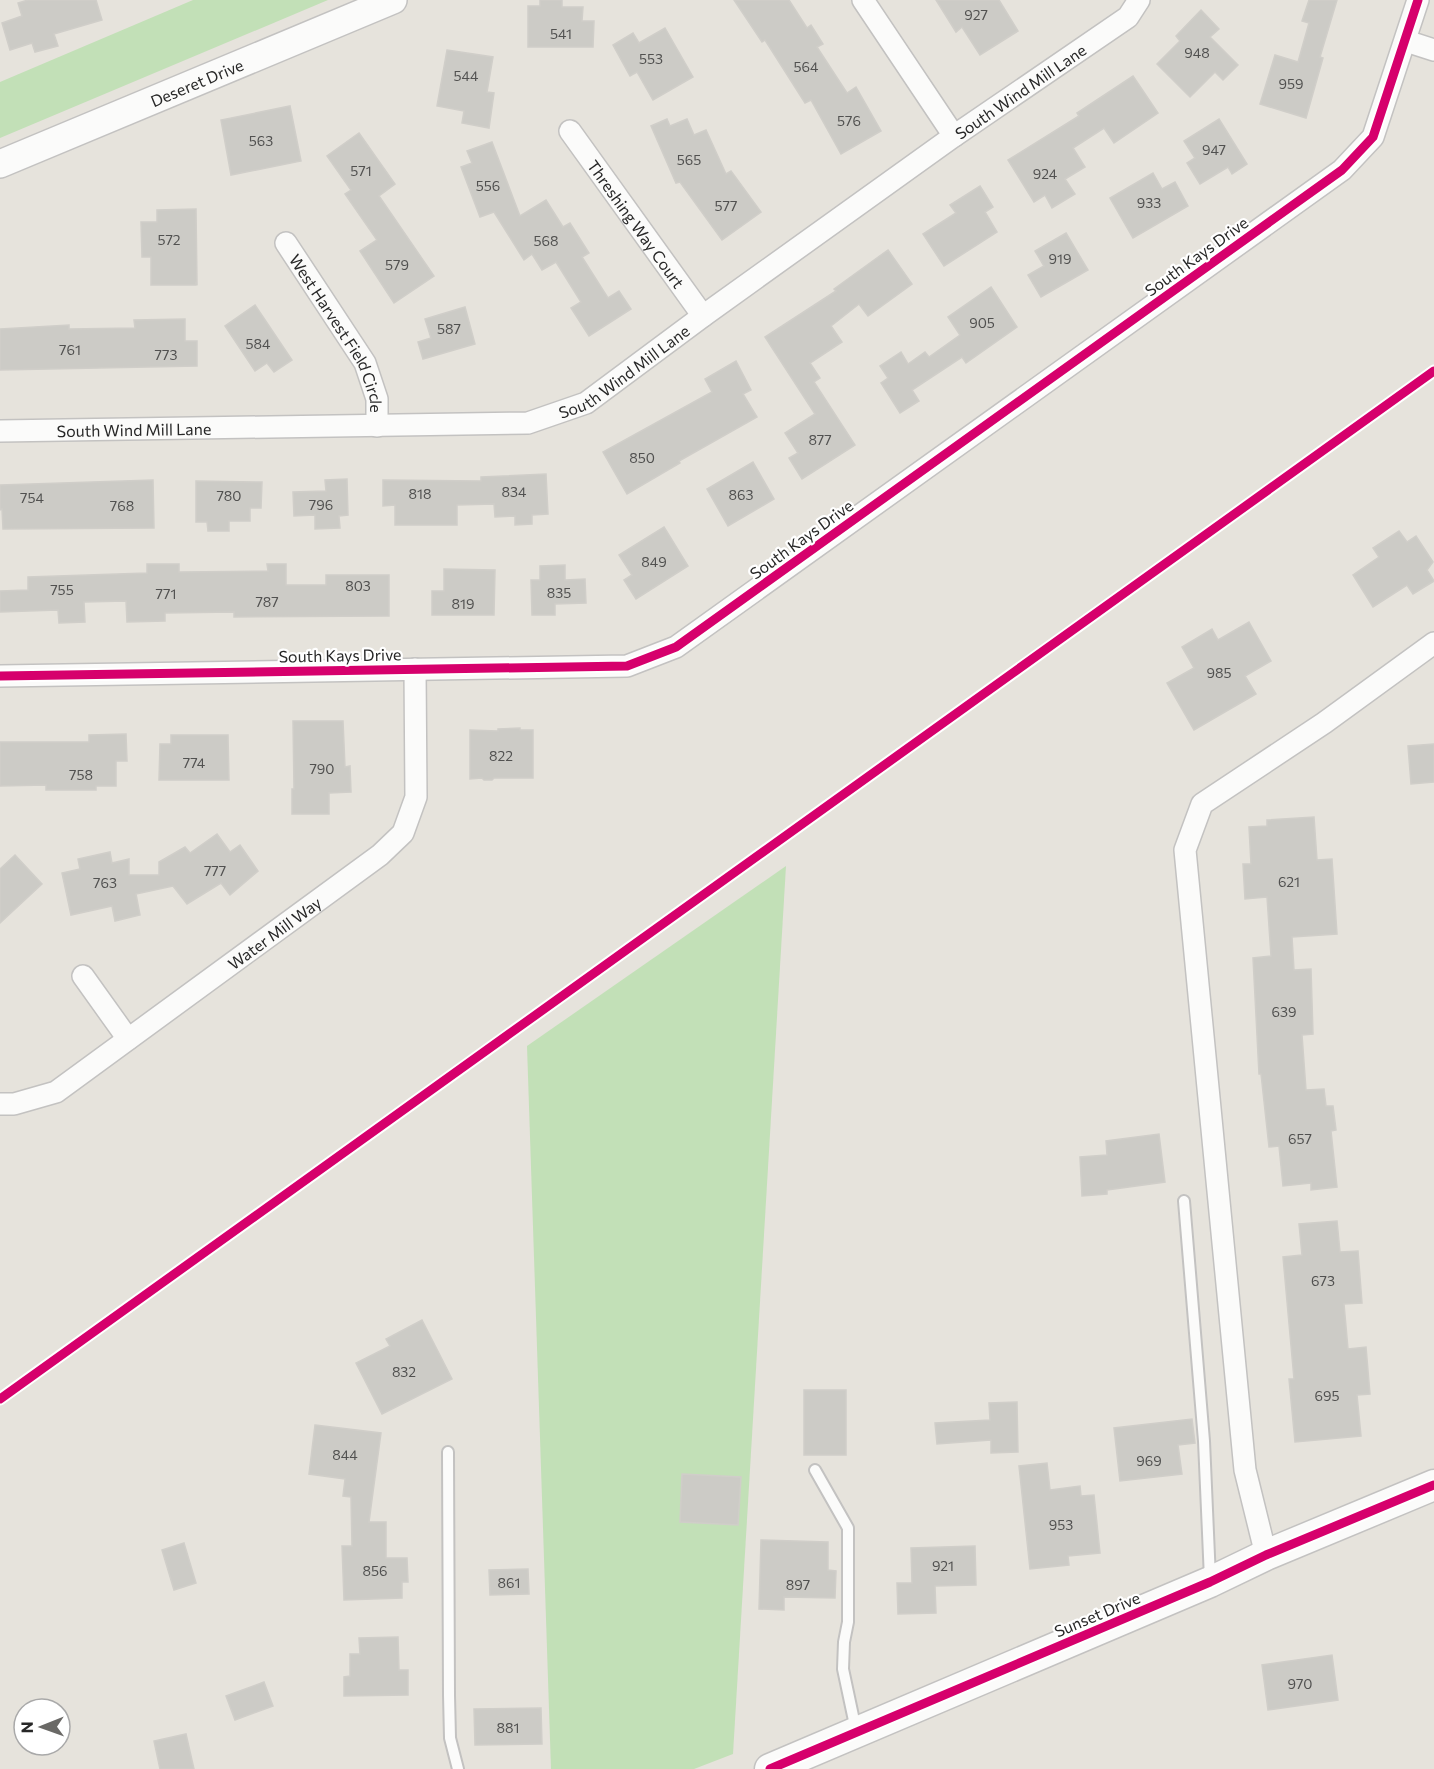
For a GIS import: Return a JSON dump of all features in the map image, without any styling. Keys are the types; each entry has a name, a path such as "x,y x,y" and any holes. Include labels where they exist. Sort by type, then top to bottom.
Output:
{"main road":[{"name":"Sunset Drive","path":"770,1769 1434,1485"}],"street":[{"name":"Deseret Drive","path":"0,164 393,0"},
{"path":"863,0 954,136"},
{"name":"South Wind Mill Lane","path":"0,431 528,423 586,403 954,136 1128,17 1139,0"},
{"name":"South Kays Drive","path":"0,676 627,666 676,647 1342,170 1373,137 1418,0"},
{"path":"1406,41 1434,50"},
{"name":"Threshing Way Court","path":"570,131 703,316"},
{"name":"West Harvest Field Circle","path":"286,243 364,363 377,399 377,426"},
{"path":"1266,1555 1245,1470 1185,850 1202,804 1324,723 1434,643"},
{"name":"Water Mill Way","path":"0,1104 14,1104 56,1092 380,855 403,833 416,797 415,669"},
{"path":"83,975 128,1039"}],"lane":[{"path":"1185,1201 1204,1441 1210,1582"},
{"path":"448,1452 450,1738 458,1769"},
{"path":"815,1470 848,1528 848,1622 844,1642 843,1669 857,1733"}],"green space":[{"path":"193,0 328,0 0,138 0,82"},
{"path":"786,866 733,1754 694,1769 551,1769 527,1046"}],"building":[{"path":"28,0 96,0 102,20 54,34 58,46 35,52 32,43 10,50 2,23 22,16 18,3"},
{"path":"540,0 562,0 562,7 583,7 582,21 594,21 593,47 528,47 528,6 540,6"},
{"path":"734,0 789,0 807,28 811,25 823,44 817,47 847,93 856,87 881,131 841,154 811,100 805,103 765,40 762,42"},
{"path":"936,0 999,0 1018,31 980,55 962,27 956,32"},
{"path":"1309,0 1337,0 1320,57 1323,58 1306,118 1260,104 1275,55 1298,62 1309,23 1302,21"},
{"path":"1201,10 1219,29 1210,37 1238,65 1223,80 1215,72 1190,97 1157,64 1180,41 1176,36"},
{"path":"665,28 693,77 653,100 637,72 630,76 613,45 633,33 639,43"},
{"path":"447,50 493,57 487,92 494,93 489,128 462,123 464,111 437,106"},
{"path":"1133,76 1158,113 1114,143 1104,128 1073,148 1085,167 1065,179 1075,194 1052,208 1045,195 1034,202 1008,160 1079,116 1077,113"},
{"path":"290,106 301,161 231,175 221,120"},
{"path":"667,119 670,126 687,119 694,135 706,130 726,174 731,171 761,212 722,240 680,182 676,183 651,126"},
{"path":"1219,119 1247,164 1232,174 1228,167 1200,184 1187,163 1195,158 1184,141"},
{"path":"359,133 395,184 379,196 434,276 394,303 360,251 377,240 345,194 351,190 327,156"},
{"path":"492,142 520,216 546,200 563,227 570,223 589,253 582,257 608,298 619,291 631,309 589,336 571,308 581,302 556,262 542,270 532,254 524,260 494,212 480,217 461,167 472,163 467,151"},
{"path":"1153,173 1162,189 1175,182 1188,206 1133,238 1110,198"},
{"path":"980,186 993,207 985,212 997,232 944,266 923,234 956,213 950,205"},
{"path":"196,209 197,284 151,285 151,257 142,257 141,222 157,222 157,210"},
{"path":"1066,233 1088,270 1041,297 1028,275 1044,266 1035,251"},
{"path":"888,250 912,284 868,316 859,304 831,326 842,342 810,363 820,378 814,382 855,445 802,479 789,458 798,453 785,433 815,414 765,337 836,291 834,289"},
{"path":"991,287 1017,327 966,363 962,357 912,390 919,401 900,413 881,383 888,378 880,366 901,352 908,364 925,352 929,357 960,335 948,317"},
{"path":"255,305 292,360 274,372 267,363 255,371 225,326"},
{"path":"465,307 475,344 423,359 418,342 431,338 425,319"},
{"path":"185,319 185,341 197,341 197,366 0,370 0,329 69,325 69,329 135,328 134,320"},
{"path":"736,361 751,390 743,394 757,417 679,461 680,463 627,494 603,452 712,392 705,379"},
{"path":"753,462 774,499 728,526 707,489"},
{"path":"546,474 548,514 532,515 532,524 515,525 515,516 495,517 494,504 457,505 457,525 395,525 395,505 383,506 383,480 481,481 481,477"},
{"path":"347,479 348,515 339,516 340,528 315,529 315,515 294,516 293,492 326,491 325,480"},
{"path":"153,480 154,528 3,529 0,485"},
{"path":"196,481 262,482 261,508 250,508 250,521 229,521 229,531 208,531 207,522 196,522"},
{"path":"664,527 688,566 636,599 624,580 632,575 619,555"},
{"path":"1399,531 1407,542 1416,536 1433,562 1427,570 1434,581 1413,594 1407,585 1373,607 1353,575 1379,557 1373,548"},
{"path":"147,564 179,564 179,572 268,571 267,564 286,564 286,585 326,585 326,575 389,575 389,616 234,617 234,612 165,613 165,621 127,622 126,601 84,602 85,622 59,623 58,610 0,612 0,591 28,590 28,577 147,573"},
{"path":"565,565 565,580 585,579 586,603 555,604 555,615 532,615 531,580 540,580 540,566"},
{"path":"444,569 495,570 494,615 432,615 432,591 444,591"},
{"path":"1249,622 1271,661 1245,676 1256,694 1194,730 1167,683 1194,668 1182,647 1212,629 1218,640"},
{"path":"293,721 343,721 345,767 350,766 351,792 329,793 329,814 292,814"},
{"path":"520,728 520,730 533,730 533,778 470,779 470,730 498,731 498,729"},
{"path":"126,734 127,761 116,761 116,786 96,786 96,790 46,790 46,785 0,786 0,742 89,742 89,735"},
{"path":"171,735 228,735 229,780 159,780 160,744 171,744"},
{"path":"1434,744 1434,782 1411,784 1408,746"},
{"path":"1314,817 1317,860 1332,859 1337,934 1292,937 1294,970 1311,969 1313,1034 1302,1035 1306,1090 1324,1089 1326,1106 1333,1106 1336,1130 1331,1131 1337,1187 1311,1190 1311,1183 1283,1186 1279,1146 1269,1147 1261,1074 1259,1074 1253,958 1271,956 1267,897 1245,899 1243,864 1251,864 1249,827 1267,826 1267,820"},
{"path":"217,834 230,852 240,845 258,871 230,895 221,883 187,904 173,886 136,894 140,915 115,921 112,906 71,915 62,873 80,869 78,859 110,852 112,863 129,859 129,875 159,875 159,862 185,847 190,853"},
{"path":"15,855 42,884 0,923 0,869"},
{"path":"1159,1134 1165,1182 1107,1190 1107,1194 1082,1196 1080,1157 1107,1155 1106,1141"},
{"path":"1337,1221 1340,1252 1358,1251 1362,1303 1344,1304 1348,1349 1366,1347 1370,1394 1357,1395 1361,1436 1295,1442 1289,1379 1294,1379 1283,1257 1302,1255 1299,1224"},
{"path":"422,1320 452,1379 382,1414 356,1363 390,1346 386,1339"},
{"path":"804,1390 846,1390 846,1455 804,1455"},
{"path":"1017,1402 1018,1452 991,1453 991,1440 937,1444 935,1423 990,1420 989,1403"},
{"path":"1192,1419 1195,1443 1178,1445 1182,1474 1120,1481 1114,1428"},
{"path":"315,1425 381,1433 369,1522 386,1522 386,1558 407,1558 408,1582 402,1582 402,1598 344,1600 342,1546 352,1546 351,1497 343,1496 345,1479 309,1474"},
{"path":"1047,1463 1050,1490 1080,1486 1081,1496 1094,1495 1100,1553 1068,1556 1069,1565 1030,1569 1019,1466"},
{"path":"682,1474 741,1477 738,1525 680,1522"},
{"path":"761,1540 828,1542 828,1570 836,1571 835,1598 784,1597 784,1610 759,1609"},
{"path":"184,1543 196,1583 174,1590 162,1550"},
{"path":"975,1546 976,1585 935,1586 936,1613 898,1614 897,1583 912,1583 911,1548"},
{"path":"528,1569 529,1594 490,1595 489,1570"},
{"path":"398,1637 399,1670 408,1670 408,1695 344,1696 344,1677 350,1676 350,1654 360,1654 359,1638"},
{"path":"1332,1655 1338,1700 1268,1710 1262,1665"},
{"path":"264,1682 273,1706 235,1720 226,1696"},
{"path":"541,1708 542,1744 475,1745 474,1709"},
{"path":"186,1734 194,1769 160,1769 154,1741"}],"cycle path":[{"path":"0,676 627,666 676,647 1342,170 1373,137 1418,0"},
{"path":"0,1399 1434,371"},
{"path":"770,1769 1434,1485"}]}
